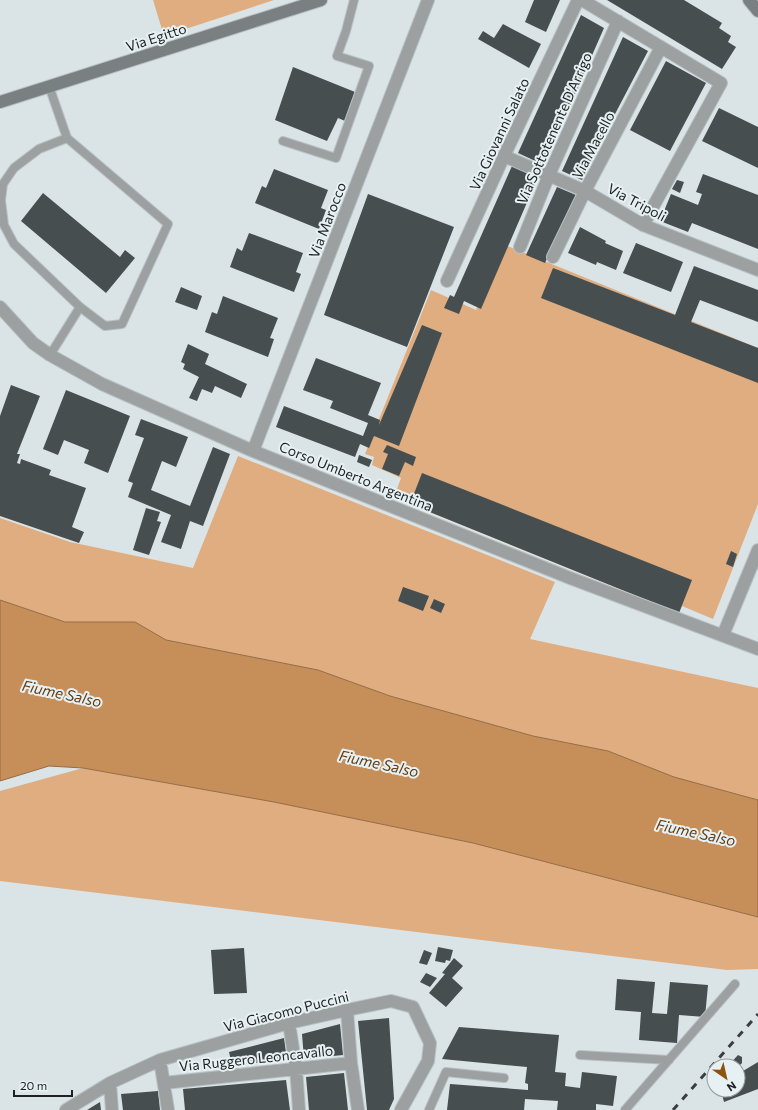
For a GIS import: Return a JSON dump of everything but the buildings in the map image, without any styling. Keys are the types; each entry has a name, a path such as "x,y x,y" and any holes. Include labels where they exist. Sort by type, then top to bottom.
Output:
{"street":[{"name":"Via Egitto","path":"0,102 321,0"},
{"name":"Via Marocco","path":"253,451 428,0"},
{"name":"Via Giovanni Salato","path":"447,281 578,0"},
{"path":"582,0 721,83 644,225"},
{"path":"749,0 758,12"},
{"name":"Via Sottotenente D'Arrigo","path":"520,247 549,175 618,21"},
{"name":"Via Macello","path":"553,257 585,191 661,47"},
{"name":"Via Tripoli","path":"504,156 585,191 644,225 758,270"},
{"name":"Corso Umberto Argentina","path":"0,308 33,343 50,355 102,384 253,451 570,578 758,649"},
{"path":"723,635 756,564 758,550"},
{"name":"Via Giacomo Puccini","path":"66,1110 110,1082 160,1060 289,1023 391,1001 413,1006 430,1042 428,1061 401,1110"},
{"path":"347,1010 351,1063 358,1110"},
{"path":"289,1023 296,1068 299,1110"},
{"path":"160,1060 168,1110"},
{"name":"Via Ruggero Leoncavallo","path":"164,1083 351,1063"},
{"path":"110,1082 112,1110"}],"lane":[{"path":"283,141 336,158 369,66 337,56 346,31 354,0"},
{"path":"49,86 67,138 168,224 122,324 105,326 80,307 14,244 4,226 1,200 3,184 14,168 39,150 67,138"},
{"path":"50,355 80,307"},
{"path":"625,1110 735,984"},
{"path":"580,1055 669,1060"},
{"path":"429,1110 446,1072 504,1078"}],"shaded area":[{"path":"153,0 274,0 164,36"},
{"path":"505,245 758,348 758,504 713,619 682,606 679,613 410,504 413,496 397,489 401,478 372,465 374,457 365,454 431,290 476,310"},
{"path":"238,456 555,582 530,639 758,688 758,800 674,777 608,751 533,736 390,696 318,670 166,640 135,622 65,622 0,600 0,518 70,542 193,568"},
{"path":"83,768 274,802 473,843 758,917 758,969 727,970 0,881 0,791"}],"water":[{"name":"Fiume Salso","path":"0,600 65,622 135,622 166,640 318,670 390,696 533,736 608,751 674,777 758,800 758,917 473,843 274,802 83,768 49,766 0,781"}],"railway":[{"path":"673,1110 758,1014"}]}
